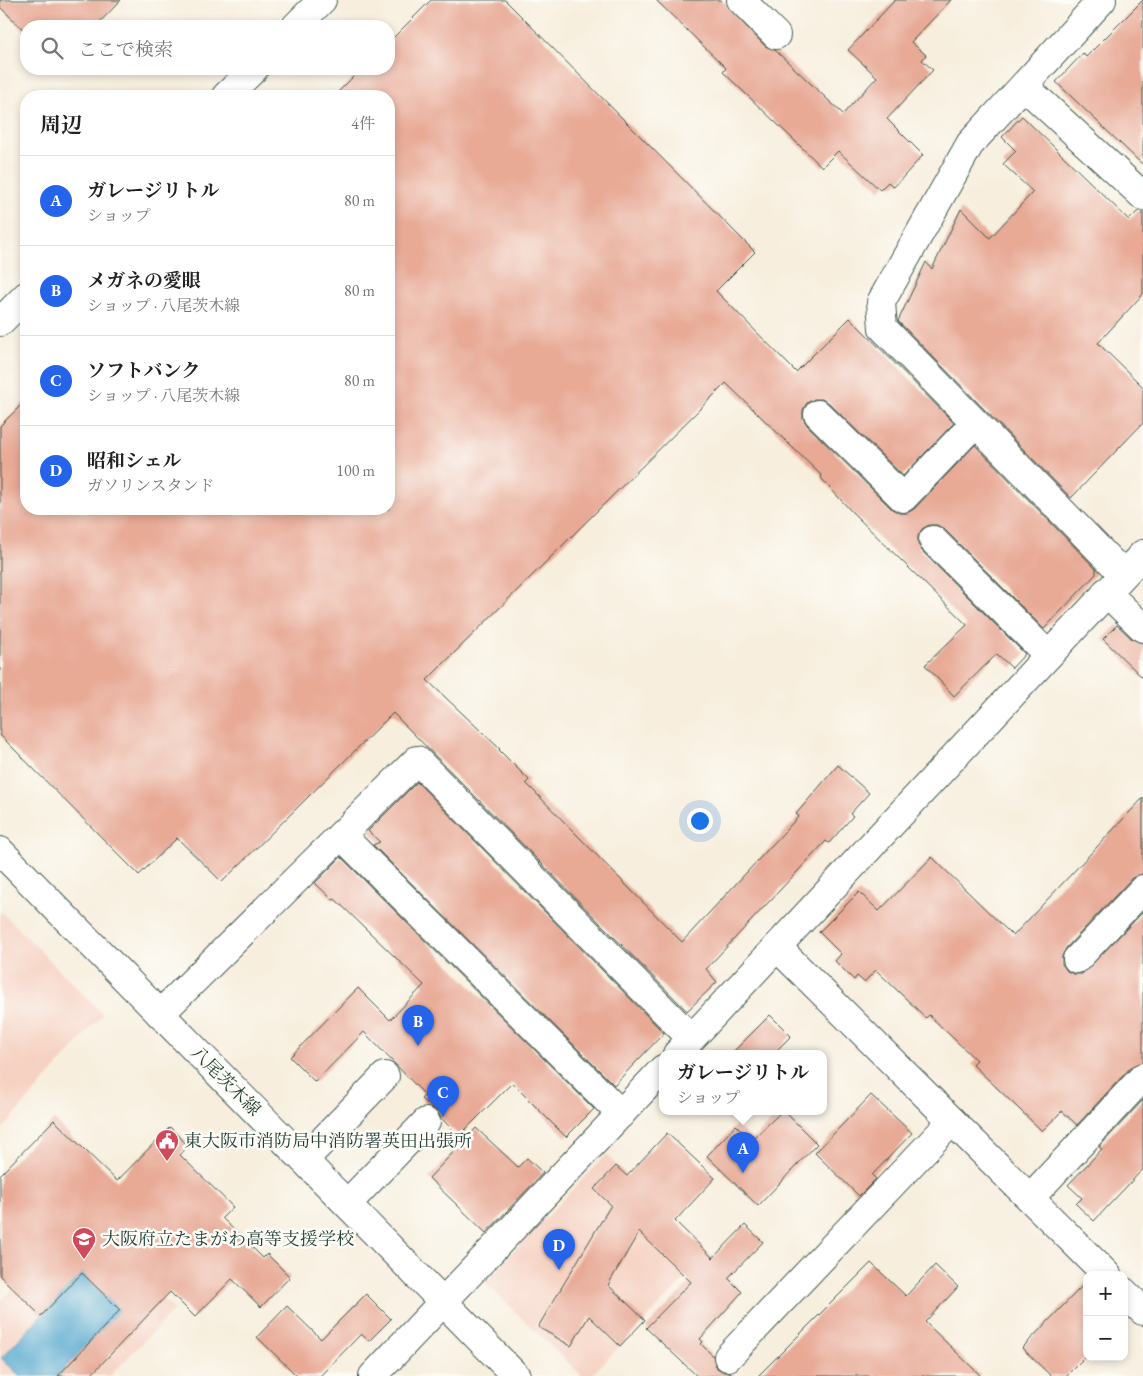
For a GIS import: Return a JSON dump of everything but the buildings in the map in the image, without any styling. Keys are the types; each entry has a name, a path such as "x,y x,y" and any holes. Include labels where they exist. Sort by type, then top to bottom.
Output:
{"street":[{"path":"302,20 322,0"},
{"path":"741,0 776,35"},
{"path":"1102,0 970,144 881,302 883,328 975,423 1114,583 1143,628"},
{"path":"232,90 248,75"},
{"path":"1024,86 1143,196"},
{"path":"0,322 20,302"},
{"path":"818,414 903,498 975,423"},
{"path":"933,540 1048,655"},
{"path":"160,1014 417,760 684,1046 1143,554"},
{"path":"341,835 621,1114"},
{"name":"八尾茨木線","path":"0,850 516,1376"},
{"path":"1077,959 1143,889"},
{"path":"777,947 1103,1271"},
{"path":"373,1376 659,1073"},
{"path":"304,1160 385,1076"},
{"path":"1030,1198 1143,1077"},
{"path":"728,1357 952,1121"},
{"path":"347,1204 426,1122"},
{"path":"1128,1296 1143,1310"}],"shaded area":[{"path":"0,910 103,1014 0,1132"},
{"path":"606,1155 709,1254 591,1376 582,1376 484,1282"},
{"name":"大阪府立たまがわ高等支援学校","path":"83,1218 174,1310 110,1376 0,1376 0,1302"}],"water":[{"path":"82,1273 120,1310 58,1376 20,1376 1,1358"}],"place":[{"name":"メガネの愛眼","path":"418,1046"},
{"name":"ソフトバンク","path":"443,1117"},
{"name":"東大阪市消防局中消防署英田出張所","path":"167,1162"},
{"name":"ガレージリトル","path":"743,1173"},
{"name":"大阪府立たまがわ高等支援学校","path":"84,1260"},
{"name":"昭和シェル","path":"559,1270"}]}
